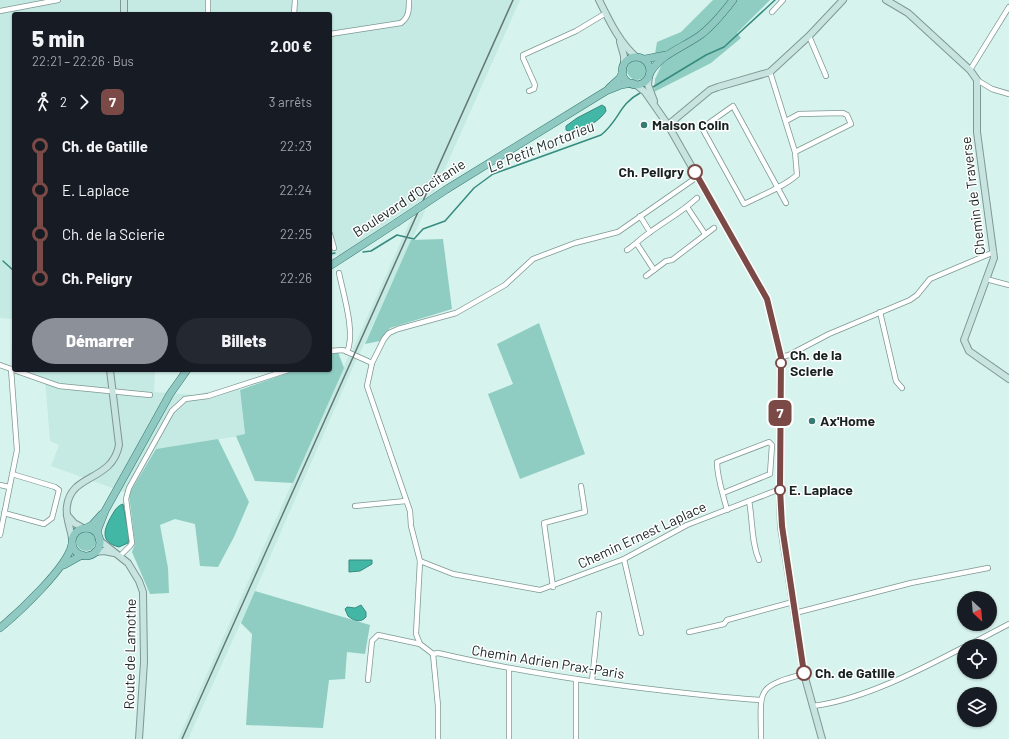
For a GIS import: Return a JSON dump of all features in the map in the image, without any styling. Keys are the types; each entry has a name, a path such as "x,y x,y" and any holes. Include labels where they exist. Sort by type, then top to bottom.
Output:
{"main road":[{"path":"668,54 645,60 636,57 628,60 623,68 626,80 633,84 643,82 650,74 654,66 668,54 700,35 724,12 733,0"},
{"path":"645,60 650,67 650,74"},
{"name":"Boulevard d'Occitanie","path":"606,91 620,78 623,68"},
{"name":"Boulevard d'Occitanie","path":"332,265 447,189 606,91 624,84 633,84"},
{"path":"72,542 76,552 82,555 88,555 95,552 98,547 98,529 105,511 168,398 186,372"},
{"path":"0,628 58,570 69,554 76,532 92,525 105,511"},
{"path":"84,528 92,529 99,538"},
{"path":"58,570 82,555"}],"street":[{"path":"0,11 58,0"},
{"path":"124,0 124,12"},
{"path":"208,0 208,12"},
{"path":"294,12 295,0"},
{"path":"332,34 401,23 406,19 409,10 409,0"},
{"path":"599,0 618,35 629,51 636,57"},
{"path":"772,12 783,0"},
{"path":"668,126 718,86 770,72 809,36 842,0"},
{"path":"886,0 908,13 970,70 977,80 992,89 1009,94"},
{"path":"970,70 1009,7"},
{"path":"529,91 534,89 536,85 523,55 576,31 606,13"},
{"path":"618,35 624,56 623,68"},
{"path":"809,36 826,76"},
{"path":"770,72 795,152 797,175 790,181 778,187 744,204 702,128 733,106 778,187 786,203"},
{"path":"650,74 648,85 655,104"},
{"name":"Chemin de Traverse","path":"977,80 977,132 994,258 964,340 969,351 1009,379"},
{"path":"633,84 643,90 655,104 767,299 781,357 780,489 782,526 804,674 822,739"},
{"path":"786,121 799,114 843,113 847,115 851,124 795,152"},
{"path":"420,644 416,634 420,561 406,501 369,393 368,378 372,363 384,339 389,333 398,329 456,313 504,285 533,259 575,243 618,232 697,177"},
{"path":"627,250 637,244 650,232 687,208 697,198"},
{"path":"687,208 705,234"},
{"path":"640,216 650,232"},
{"path":"646,276 666,261 672,260 714,228"},
{"path":"332,241 334,248"},
{"path":"637,244 654,270"},
{"path":"781,357 789,355 829,334 910,300 917,295 930,278 994,252"},
{"path":"339,273 351,336 350,347 347,352"},
{"path":"986,279 1009,285"},
{"path":"880,312 896,381 902,388"},
{"path":"332,351 338,350 347,352 372,363"},
{"path":"0,365 11,369 17,450 0,535"},
{"path":"19,372 59,386 112,390 150,395"},
{"path":"72,542 67,515 68,501 73,490 85,481 101,473 112,464 117,454 119,445 110,372"},
{"path":"95,552 107,551 119,555 130,546 132,542 126,499 129,488 172,410 185,399 208,396 282,372"},
{"path":"723,493 770,474 772,445 769,442 717,462 723,493 727,510"},
{"path":"4,513 44,524 52,518 58,495 59,490 55,487 12,474"},
{"path":"0,485 9,487"},
{"path":"553,587 544,523 585,512 581,486"},
{"name":"Chemin Ernest Laplace","path":"420,561 453,574 531,590 540,590 553,587 624,559 687,525 780,489"},
{"path":"355,506 406,501"},
{"path":"749,501 753,519 753,534 756,553 759,560"},
{"path":"67,515 74,524 84,528"},
{"name":"Route de Lamothe","path":"99,538 119,555 135,573 143,592 144,662 139,739"},
{"path":"624,559 641,633"},
{"path":"795,613 912,583 988,568"},
{"path":"689,632 724,624 727,620 793,602"},
{"path":"592,681 599,614"},
{"path":"980,639 1009,624"},
{"path":"368,680 372,641 378,635 420,644 433,654 438,706 438,739"},
{"path":"813,706 850,697 895,680 957,650"},
{"name":"Chemin Adrien Prax-Paris","path":"433,654 438,653 508,669 576,679 709,697 761,700"},
{"path":"508,669 509,739"},
{"path":"761,739 761,700 764,691 769,686 804,674"},
{"path":"576,679 576,739"}],"shaded area":[{"path":"0,0 520,0 435,191 340,255 332,256 332,12 12,12 12,319 0,318"},
{"path":"713,0 770,0 737,33 741,38 711,63 654,92 655,79 661,66 655,54 657,42 681,32"},
{"path":"637,60 644,63 647,70 644,77 637,80 630,77 627,70 630,63"},
{"path":"602,105 605,107 606,111 594,123 576,131 566,130 566,126 577,118"},
{"path":"426,209 359,355 352,351 411,219"},
{"path":"443,239 452,309 390,328 380,341 365,344 411,240"},
{"path":"539,323 585,454 520,479 488,394 513,384 497,344"},
{"path":"12,342 12,365 11,365"},
{"path":"338,352 344,368 293,483 255,481 236,436 245,434 240,390 290,372 332,372 332,354"},
{"path":"349,355 357,358 255,591 188,739 178,739"},
{"path":"28,372 155,372 154,392 195,395 239,384 245,435 156,449 129,494 51,466 59,445 50,441 45,379"},
{"path":"218,439 249,502 234,537 218,567 200,566 195,524 175,519 160,525 168,568 169,593 150,594 132,552 135,544 129,494 156,449"},
{"path":"123,504 129,537 128,543 119,547 108,542 105,530 115,510"},
{"path":"86,531 93,534 96,541 93,548 86,551 79,548 76,541 79,534"},
{"path":"349,560 372,560 372,564 360,571 349,572"},
{"path":"255,591 370,625 365,654 347,652 345,679 329,680 323,728 246,725 252,634 241,623"},
{"path":"361,605 366,612 366,617 364,619 357,621 348,616 345,609 347,607 355,608"}],"waterway":[{"name":"Le Petit Mortarieu","path":"653,87 706,55 724,47 775,0"},
{"name":"Le Petit Mortarieu","path":"363,252 371,251 397,235 414,239 423,229 445,221 474,188 493,174 601,135 612,124 623,107 633,97 640,93"},
{"name":"Le Petit Mortarieu","path":"3,261 12,269"}],"railway":[{"path":"182,739 513,0"}],"bus line":[{"name":"7","path":"695,172 767,299 781,357 780,489 782,526 804,673"}],"place":[{"name":"Maison Colin","path":"644,125"},
{"name":"Ch. Peligry","path":"695,172"},
{"name":"Ch. de la Scierie","path":"781,363"},
{"name":"Ax'Home","path":"812,421"},
{"name":"E. Laplace","path":"780,490"},
{"name":"Ch. de Gatille","path":"804,673"}]}
